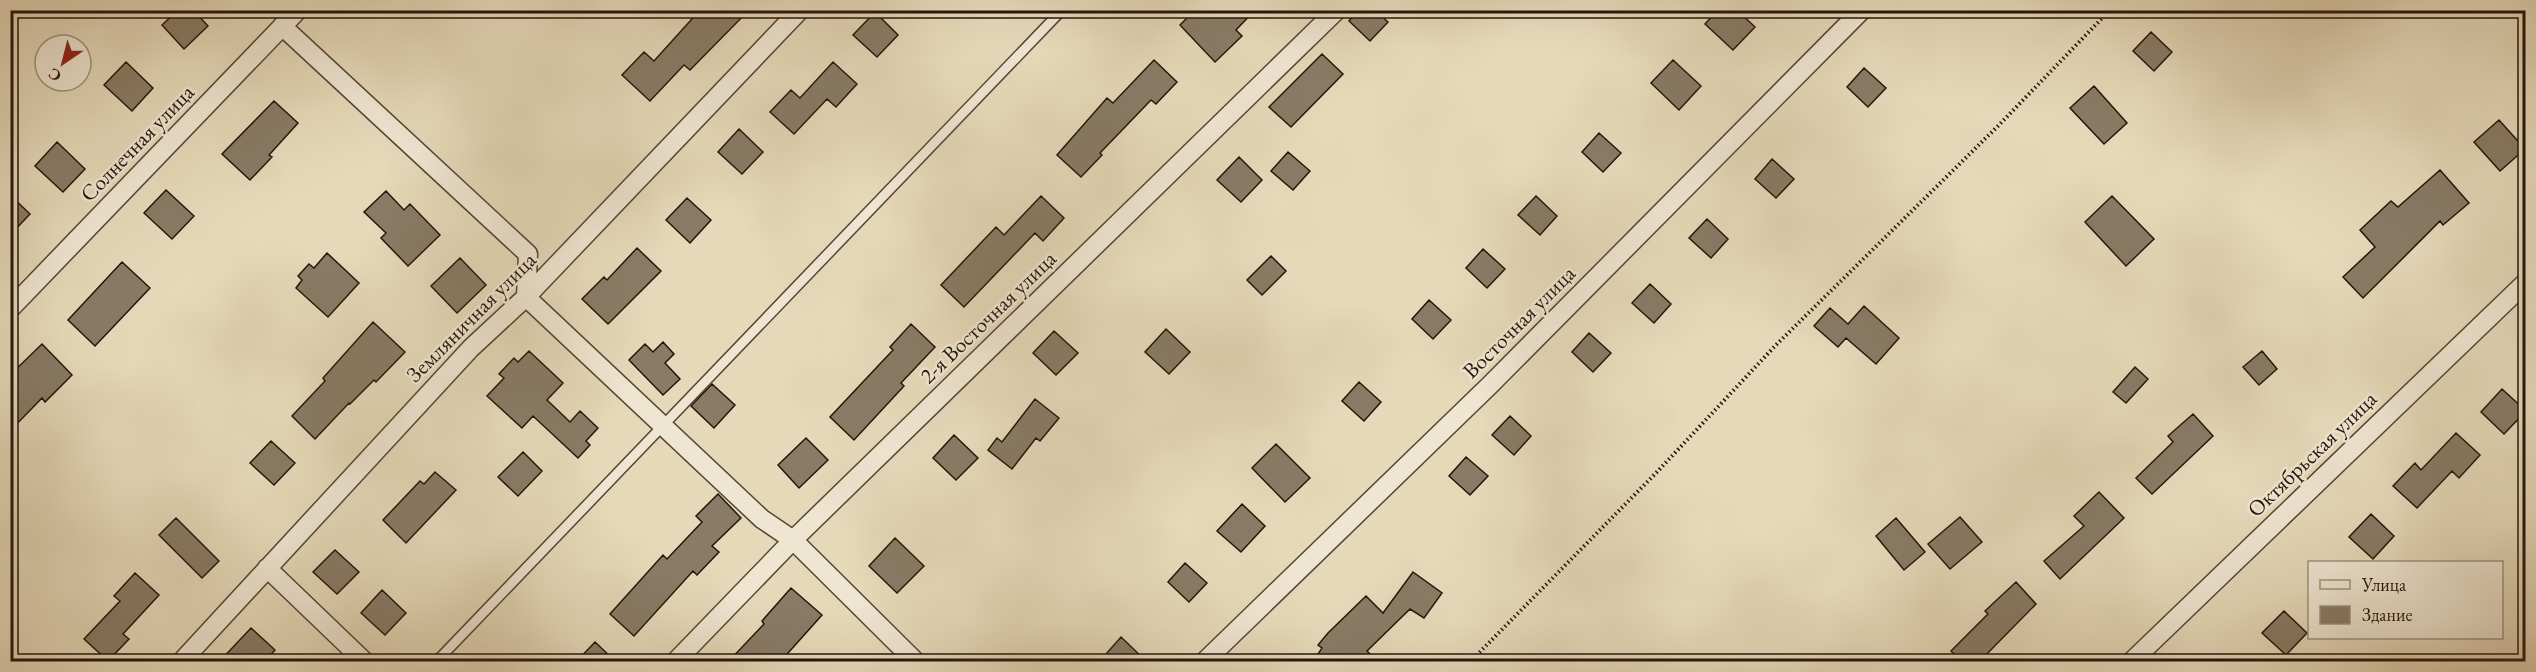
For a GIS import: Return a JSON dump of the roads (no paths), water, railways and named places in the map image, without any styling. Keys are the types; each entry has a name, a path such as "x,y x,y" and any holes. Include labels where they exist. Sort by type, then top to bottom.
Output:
{"street":[{"name":"Солнечная улица","path":"10,309 298,10"},
{"name":"Земляничная улица","path":"181,662 471,348 526,297 800,10"},
{"name":"2-я Восточная улица","path":"675,662 793,540 1337,10"},
{"name":"Восточная улица","path":"1204,662 1490,385 1862,10"},
{"path":"282,26 528,254 526,297 762,519 793,540 916,662"},
{"name":"Октябрьская улица","path":"2131,662 2526,282"},
{"path":"267,568 365,662"}],"lane":[{"path":"436,662 1062,10"}]}
